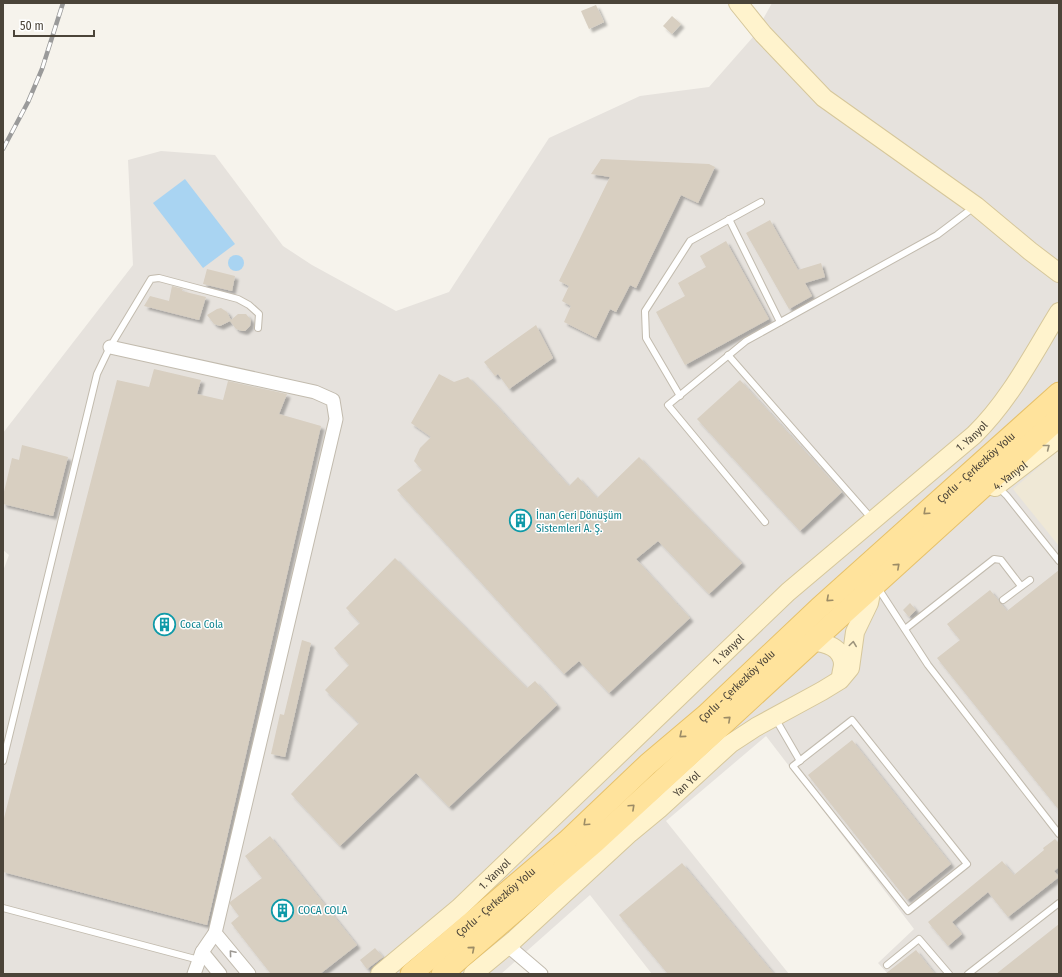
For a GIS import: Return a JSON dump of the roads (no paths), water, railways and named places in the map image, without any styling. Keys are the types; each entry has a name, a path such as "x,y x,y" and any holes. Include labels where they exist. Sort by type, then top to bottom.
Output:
{"main road":[{"path":"738,3 763,34 824,98 976,206 1059,273"},
{"name":"1. Yanyol","path":"380,974 459,908 788,592 974,435 1002,404 1059,312"},
{"path":"1054,405 1059,383"},
{"name":"Çorlu - Çerkezköy Yolu","path":"442,974 595,842 958,510 1054,405"},
{"name":"Çorlu - Çerkezköy Yolu","path":"411,974 567,841 648,764 706,715 825,603 1054,405"},
{"name":"4. Yanyol","path":"958,510 997,486 1059,438"},
{"name":"Yan Yol","path":"473,974 730,744 774,716 840,680 850,668 855,632 869,603 874,586"},
{"path":"812,642 824,642 836,648 843,664 840,680"}],"street":[{"path":"110,347 315,392 333,400 336,409 336,419 215,933 201,956 194,974"},
{"path":"215,933 249,974"},
{"path":"507,945 541,974"},
{"path":"201,956 220,974"}],"lane":[{"path":"680,396 646,338 645,311 690,241 761,202"},
{"path":"765,522 668,405 746,341 937,235 976,206"},
{"path":"729,219 780,322"},
{"path":"3,761 97,374 110,347 152,279 158,278 238,299 249,304 259,314 258,328"},
{"path":"728,355 873,520"},
{"path":"997,486 1007,496 1059,561"},
{"path":"905,629 994,559 1001,560 1021,586"},
{"path":"1003,600 1030,580"},
{"path":"874,586 905,629 928,665 1059,834"},
{"path":"774,716 800,760"},
{"path":"852,720 967,864 908,911 793,766 800,760 852,720"},
{"path":"968,974 1059,903"},
{"path":"3,908 201,956"},
{"path":"886,965 920,939 949,974"}],"water":[{"path":"185,179 235,244 203,268 153,203"},
{"path":"236,255 243,260 244,263 239,270 236,271 229,266 228,263 233,256"}],"railway":[{"path":"3,149 28,102 42,69 63,3"}],"place":[{"name":"İnan Geri Dönüşüm Sistemleri A. Ş.","path":"521,521"},
{"name":"Coca Cola","path":"165,624"},
{"name":"COCA COLA","path":"282,910"}]}
